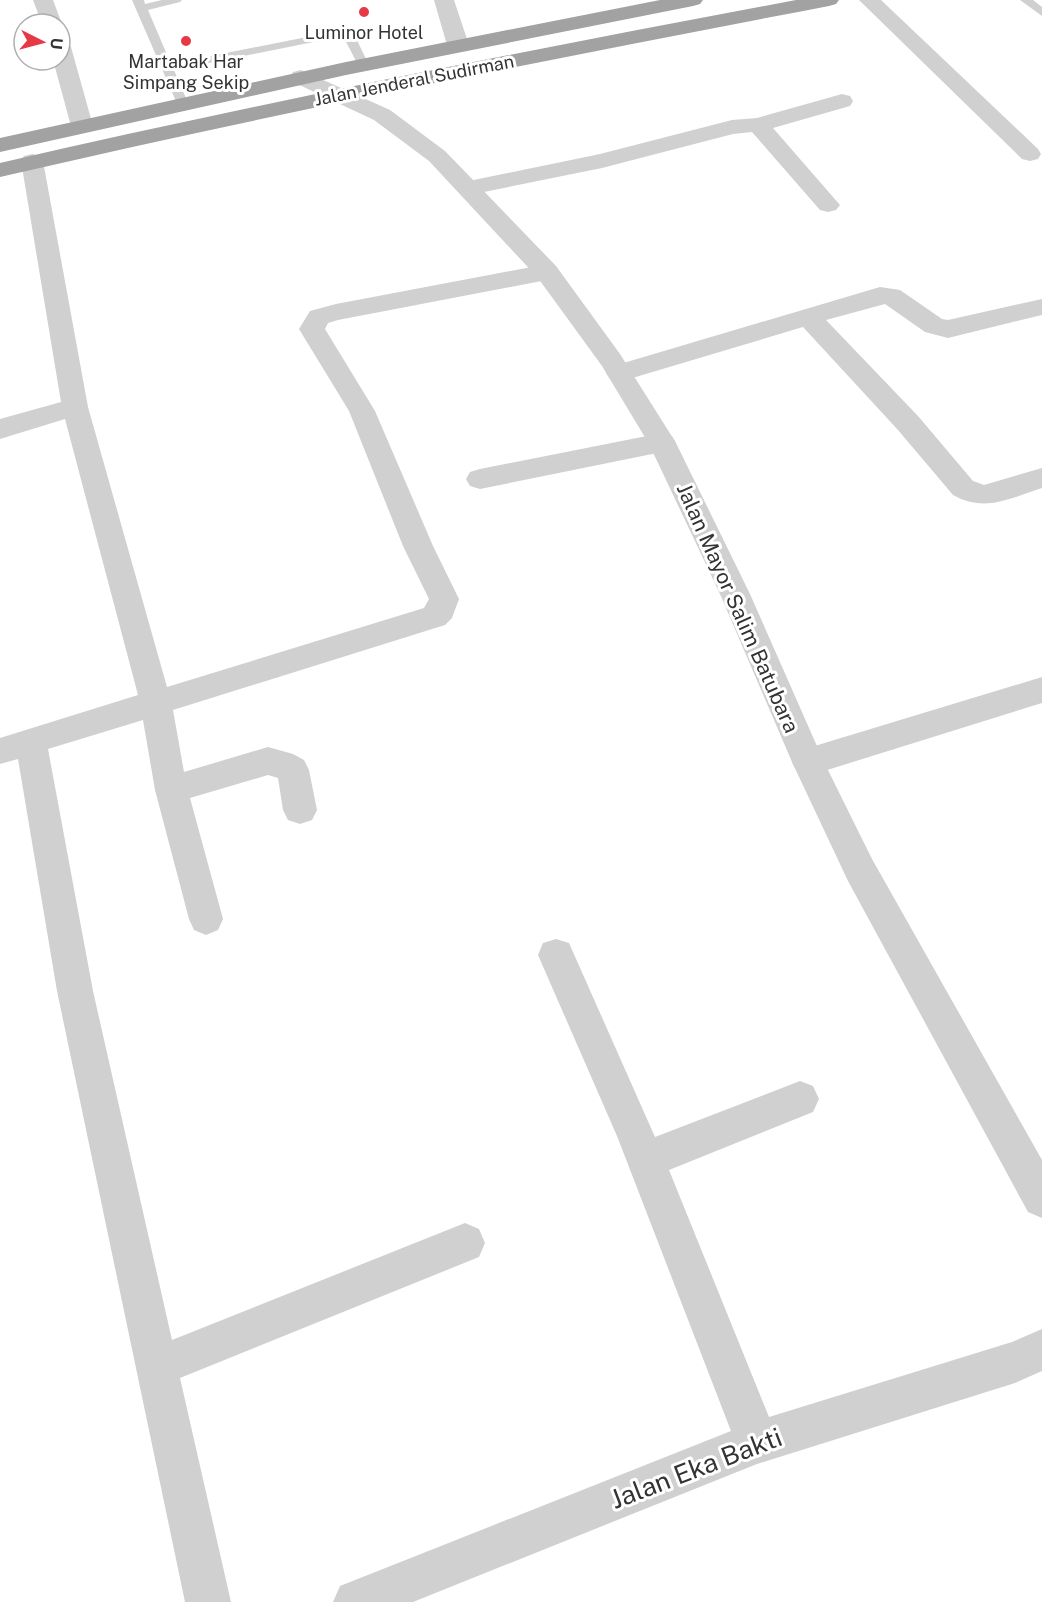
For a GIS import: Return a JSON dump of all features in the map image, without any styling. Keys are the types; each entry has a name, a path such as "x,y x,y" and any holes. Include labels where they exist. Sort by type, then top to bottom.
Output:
{"highway":[{"name":"Jalan Jenderal Sudirman","path":"0,145 301,77 693,0"},
{"name":"Jalan Jenderal Sudirman","path":"0,170 32,161 449,72 829,0"}],"street":[{"path":"444,0 458,45"},
{"path":"869,0 1030,154"},
{"path":"67,72 82,126"},
{"name":"Jalan Mayor Salim Batubara","path":"301,77 382,115 437,156 548,272 619,373 662,443 735,594 808,762 860,870 1042,1198"},
{"path":"469,188 602,161 732,127 758,125 843,101"},
{"path":"758,125 828,205"},
{"path":"32,161 75,407 156,702 171,790 207,919"},
{"path":"208,1602 75,991 16,747 434,617 441,610 444,599 418,546 362,411 312,329 319,317 336,312 548,272"},
{"path":"619,373 880,295 891,296 934,326 948,329 1042,307"},
{"path":"808,316 908,423 963,488 974,494 984,495 1042,478"},
{"path":"0,429 75,407"},
{"path":"480,479 516,473 580,457 662,443"},
{"path":"808,762 1042,690"},
{"path":"171,790 268,761 282,764 293,771 300,810"},
{"path":"556,955 594,1036 647,1160 757,1442"},
{"path":"647,1160 800,1099"},
{"path":"157,1367 465,1243"},
{"name":"Jalan Eka Bakti","path":"356,1602 757,1442 1016,1362 1042,1350"}],"lane":[{"path":"176,0 140,4 182,103"},
{"path":"1026,0 1042,13"},
{"path":"167,68 347,32 363,65"}],"place":[{"name":"Luminor Hotel","path":"364,12"},
{"name":"Martabak Har Simpang Sekip","path":"186,41"}]}
